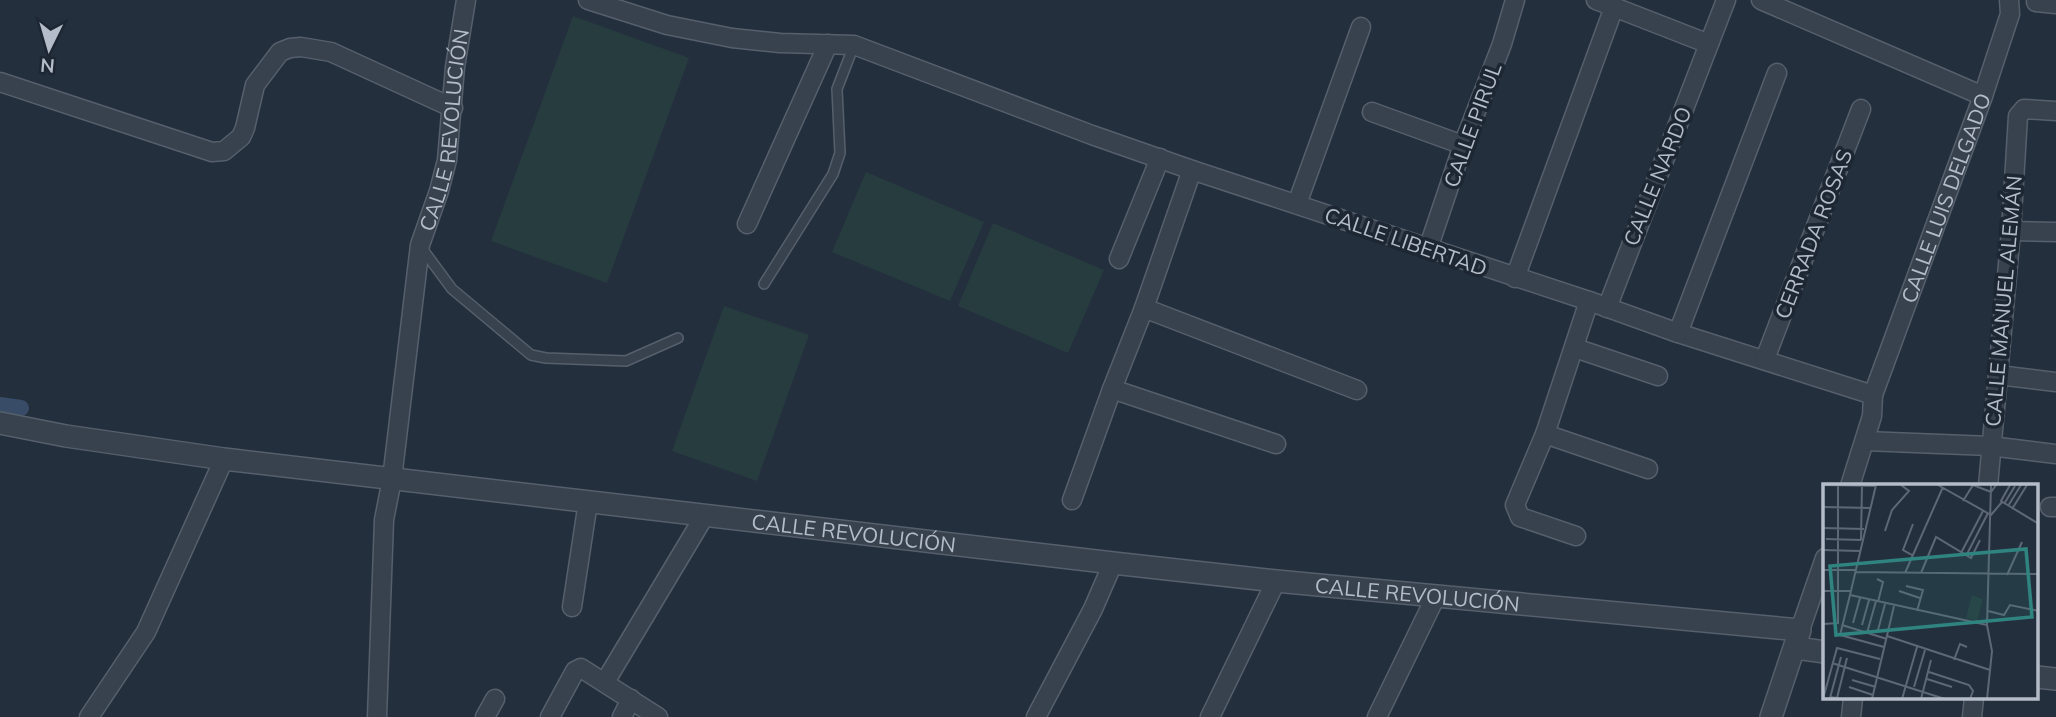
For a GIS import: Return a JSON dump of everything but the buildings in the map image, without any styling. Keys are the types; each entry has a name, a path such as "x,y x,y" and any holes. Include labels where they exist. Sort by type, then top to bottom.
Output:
{"street":[{"name":"CALLE REVOLUCIÓN","path":"466,0 455,67 447,160 420,246 392,479 1798,639 1823,651"},
{"path":"589,0 667,25 732,38 780,43 854,45"},
{"name":"CALLE PIRUL","path":"1428,249 1463,145 1502,44 1515,0"},
{"path":"1596,0 1709,44"},
{"name":"CALLE NARDO","path":"1607,308 1726,0"},
{"path":"1761,0 1983,96"},
{"name":"CALLE LUIS DELGADO","path":"1873,395 1983,96 2010,14 2009,0"},
{"path":"2036,2 2056,4"},
{"path":"1514,278 1614,7"},
{"path":"1297,204 1361,27"},
{"path":"747,225 828,44"},
{"name":"CALLE LIBERTAD","path":"854,45 1192,170 1678,333 1873,395"},
{"path":"0,82 212,152 224,151 241,138 255,85 280,52 290,48 302,47 331,52 453,108"},
{"path":"1678,333 1777,73"},
{"name":"CERRADA ROSAS","path":"1765,359 1861,109"},
{"name":"CALLE MANUEL ALEMÁN","path":"1988,484 2011,232 2018,116 2024,109 2056,111"},
{"path":"1372,112 1463,145"},
{"path":"1119,259 1160,159"},
{"path":"1072,500 1192,170"},
{"path":"2011,232 2056,232"},
{"path":"1576,536 1520,517 1515,505 1545,434 1589,301"},
{"path":"1144,308 1357,390"},
{"path":"1575,348 1658,376"},
{"path":"1998,375 2056,382"},
{"path":"1112,389 1276,444"},
{"path":"1851,484 1872,416 1873,395"},
{"path":"0,423 66,436 224,459 392,479 382,539 377,717"},
{"path":"1545,434 1648,469"},
{"path":"1865,441 1990,446 2056,454"},
{"path":"89,717 146,632 224,459"},
{"path":"572,607 588,502"},
{"path":"605,682 705,515"},
{"path":"1036,717 1093,609 1113,563"},
{"path":"1771,717 1823,564"},
{"path":"1210,717 1276,581"},
{"path":"1377,717 1436,596"},
{"path":"550,717 575,671 581,668 658,717"},
{"path":"2038,677 2056,679"},
{"path":"485,717 495,699"},
{"path":"622,717 631,699"}],"lane":[{"path":"764,284 833,174 840,153 837,89 854,45"},
{"path":"420,246 452,289 531,355 626,361 678,338"}],"green space":[{"path":"573,16 689,58 607,283 491,241"},
{"path":"866,172 984,222 950,301 832,252"},
{"path":"993,223 1104,270 1068,353 958,306"},
{"path":"724,306 809,335 757,481 672,451"}],"waterway":[{"path":"0,405 21,408"}]}
